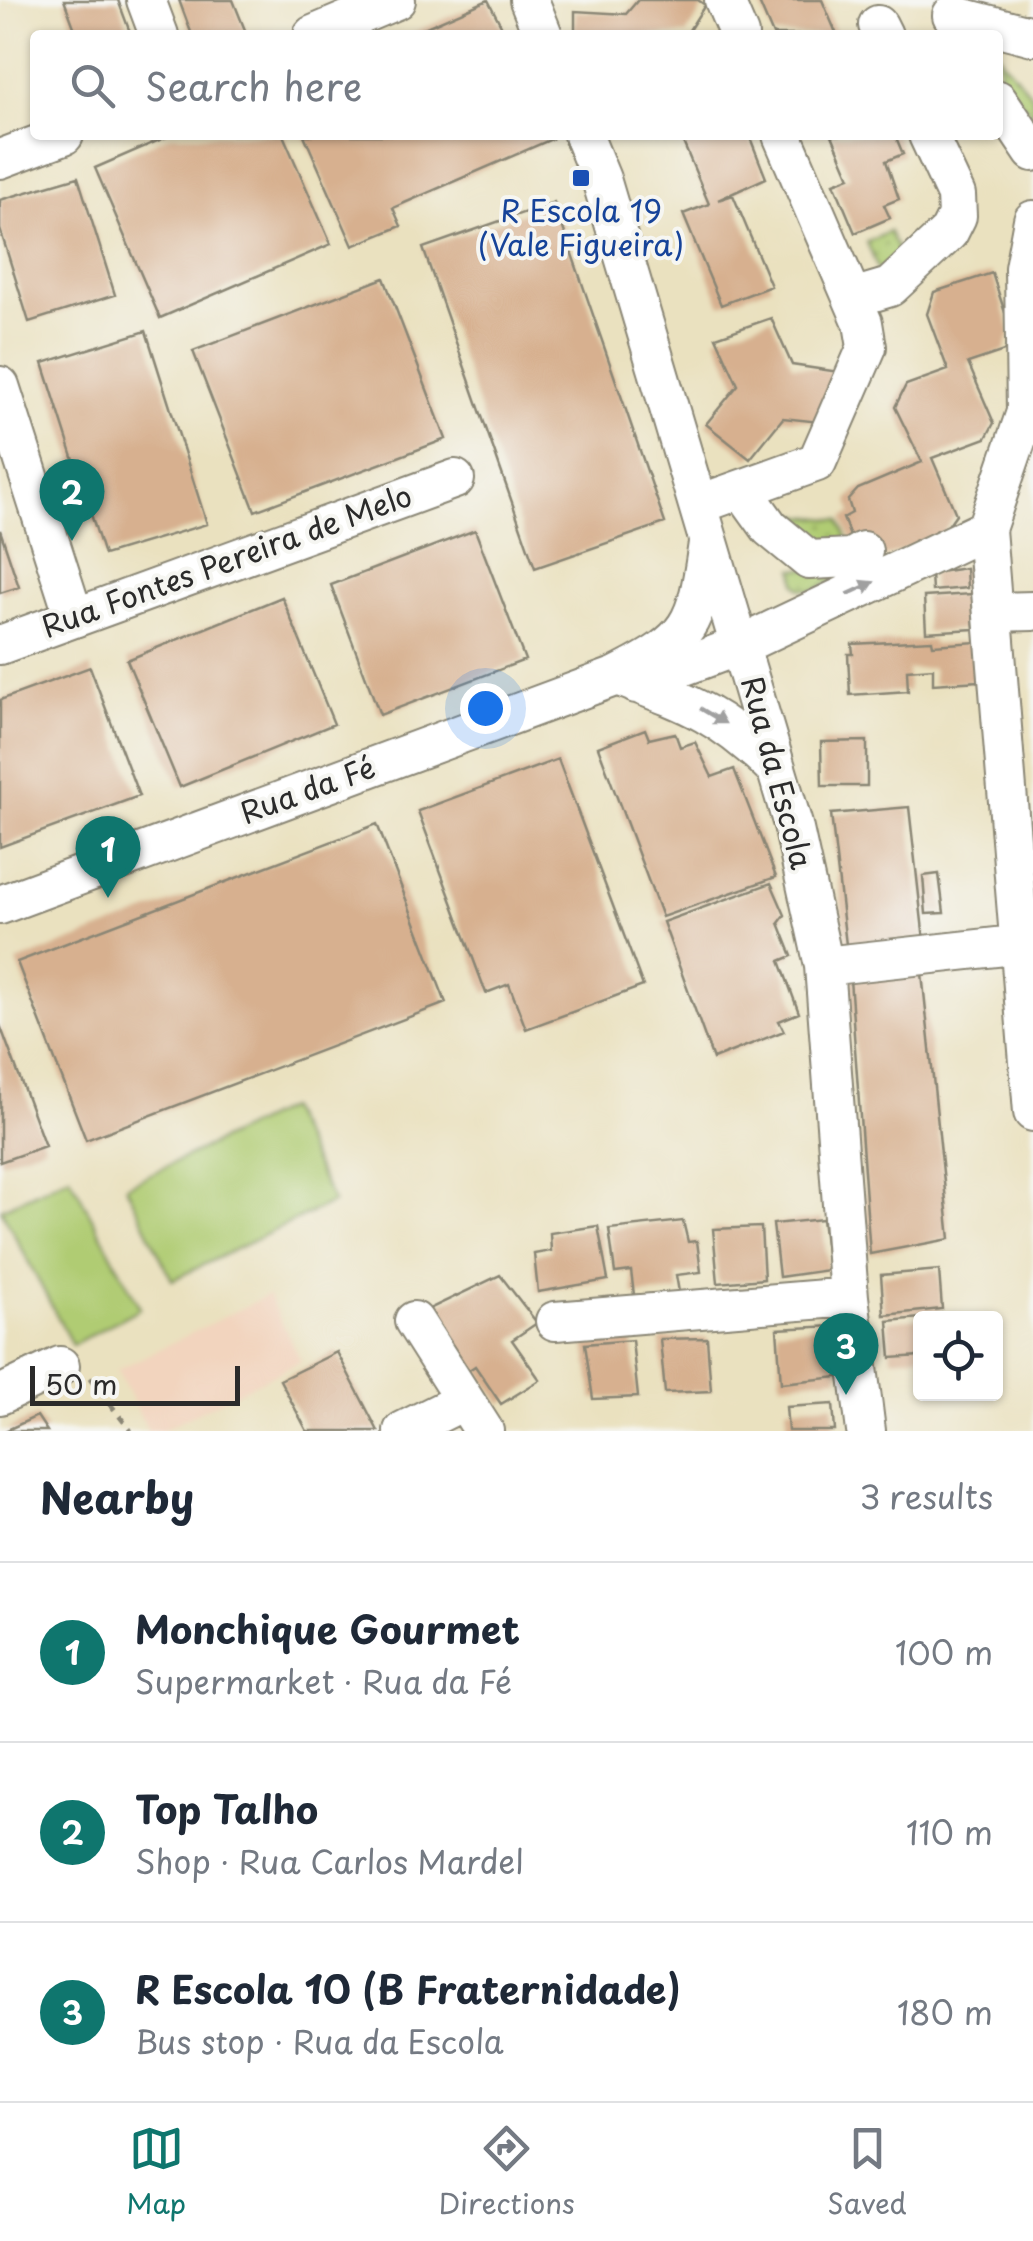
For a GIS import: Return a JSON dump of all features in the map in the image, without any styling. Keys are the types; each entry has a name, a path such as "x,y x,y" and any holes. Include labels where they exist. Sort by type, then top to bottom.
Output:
{"street":[{"path":"146,0 157,30"},
{"path":"325,30 396,0"},
{"path":"530,0 541,30"},
{"path":"724,0 737,30"},
{"path":"952,17 1033,36"},
{"path":"1003,107 1033,152"},
{"path":"0,160 51,140"},
{"name":"Rua da Escola","path":"585,140 704,520 836,965 849,1296 866,1431"},
{"path":"704,520 742,489 817,462 868,347 853,298 784,140"},
{"path":"853,298 890,287 949,232 957,216 956,195 930,140"},
{"path":"1033,220 1024,268 1026,412 986,529 1014,612 1033,1112"},
{"path":"0,386 74,617"},
{"name":"Rua Fontes Pereira de Melo","path":"0,645 454,479"},
{"path":"742,489 770,528 809,560 851,558 864,551"},
{"name":"Rua da Fé","path":"627,680 670,649 689,623 702,585 704,520"},
{"name":"Rua da Fé","path":"0,905 627,680 741,645 986,529"},
{"name":"Rua da Fé","path":"757,703 766,667 778,646 812,611"},
{"path":"627,680 686,700 719,718 776,770"},
{"path":"836,965 1027,943"},
{"path":"556,1321 849,1296"},
{"path":"402,1431 474,1416 414,1321"},
{"path":"0,1394 60,1366"}],"path":[{"path":"60,1366 71,1360 82,1367 131,1431"}],"shaded area":[{"path":"268,1295 301,1361 160,1431 148,1431 117,1370"}],"green space":[{"path":"1003,60 1033,97 1033,117 1003,79"},
{"path":"889,232 904,264 879,273 867,242"},
{"path":"777,509 784,514 840,520 849,543 810,550"},
{"path":"866,567 814,590 801,589 796,584 794,569"},
{"path":"287,1108 333,1202 172,1280 126,1186"},
{"path":"70,1176 140,1308 72,1345 1,1209"}],"building":[{"path":"64,0 118,0 129,30 75,30"},
{"path":"179,0 233,0 245,30 190,30"},
{"path":"488,0 503,30 419,30"},
{"path":"638,0 698,0 705,5 689,30 575,30 575,11 626,14"},
{"path":"758,0 822,0 835,30 771,30"},
{"path":"159,140 285,140 331,244 160,318 95,168"},
{"path":"306,140 550,140 393,208 401,226 353,246"},
{"path":"682,140 751,140 766,178 718,200 733,195 771,286 721,305 683,214 709,204"},
{"path":"834,140 897,140 903,154 886,161 899,199 884,205 890,218 855,233 834,183 850,177"},
{"path":"78,177 115,295 29,322 0,229 0,200"},
{"path":"554,202 665,523 535,568 423,248"},
{"path":"992,273 1011,331 1004,351 968,363 994,423 986,438 932,458 956,514 942,534 873,562 851,539 843,518 852,513 848,500 858,489 922,462 895,407 906,385 948,370 927,314 934,292"},
{"path":"384,278 446,439 255,511 193,351"},
{"path":"771,318 792,365 839,372 829,423 783,418 750,459 706,424 738,385 716,337"},
{"path":"146,331 207,524 104,555 43,363"},
{"path":"0,530 19,587 0,593"},
{"path":"475,530 525,660 380,715 331,585"},
{"path":"966,568 967,588 932,591 931,573"},
{"path":"972,594 974,629 926,632 924,597"},
{"path":"282,597 334,724 180,787 127,660"},
{"path":"932,640 933,645 977,642 979,681 933,684 933,668 907,670 908,691 850,695 848,654 853,654 852,644"},
{"path":"90,667 139,796 0,847 0,700"},
{"path":"645,729 649,739 675,733 680,747 695,742 712,777 734,769 776,877 662,917 598,747"},
{"path":"867,741 867,786 822,786 821,742"},
{"path":"558,759 643,986 526,1029 509,984 486,993 418,811"},
{"path":"909,807 924,940 846,945 831,814"},
{"path":"377,824 446,1003 86,1140 17,962"},
{"path":"939,874 944,913 926,914 923,876"},
{"path":"771,883 785,915 779,923 792,956 780,961 799,1013 779,1021 784,1031 713,1059 663,922"},
{"path":"922,973 950,1239 870,1254 850,979"},
{"path":"0,1025 45,1146 0,1162"},
{"path":"822,1219 828,1270 779,1277 773,1224"},
{"path":"683,1221 688,1242 697,1241 701,1272 676,1275 679,1292 634,1295 631,1271 615,1273 609,1229"},
{"path":"598,1226 608,1280 538,1292 534,1254 551,1251 550,1233"},
{"path":"761,1227 764,1279 718,1283 713,1229"},
{"path":"939,1270 942,1309 884,1315 881,1275"},
{"path":"500,1275 537,1323 512,1340 540,1380 501,1404 475,1366 469,1370 427,1310"},
{"path":"913,1319 913,1356 891,1358 888,1321"},
{"path":"833,1326 839,1377 781,1383 777,1329"},
{"path":"707,1338 711,1391 665,1393 660,1339"},
{"path":"632,1340 638,1397 593,1399 585,1344"},
{"path":"337,1352 378,1431 307,1431 280,1380"},
{"path":"833,1404 835,1431 788,1431 786,1407"},
{"path":"37,1416 47,1431 5,1431"}],"place":[{"name":"R Escola 19 (Vale Figueira)","path":"581,178"},
{"name":"Top Talho","path":"72,541"},
{"name":"Monchique Gourmet","path":"108,898"},
{"name":"R Escola 10 (B Fraternidade)","path":"846,1395"}]}
